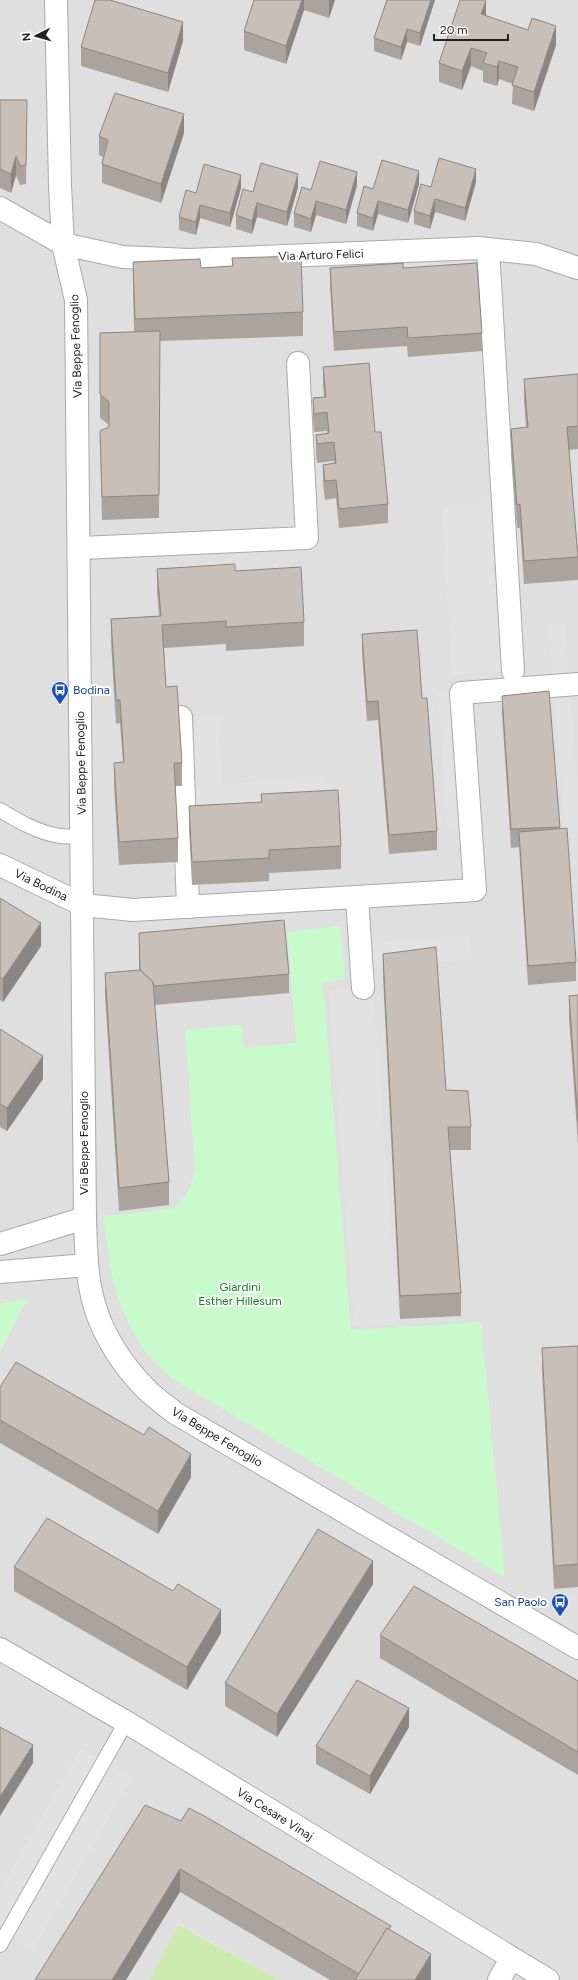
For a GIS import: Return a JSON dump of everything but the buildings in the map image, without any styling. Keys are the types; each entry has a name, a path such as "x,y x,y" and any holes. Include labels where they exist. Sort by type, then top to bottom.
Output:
{"street":[{"name":"Via Beppe Fenoglio","path":"56,0 60,186 63,244 76,300 80,548 85,1218 87,1265 94,1306 104,1332 146,1389 175,1413 578,1648"},
{"name":"Via Arturo Felici","path":"0,208 63,244 123,257 189,260 488,249 536,254 578,268"},
{"path":"488,249 513,671"},
{"path":"80,548 308,538 298,363"},
{"path":"83,905 133,910 476,890 461,693 578,684"},
{"path":"181,717 188,907"},
{"name":"Via Bodina","path":"0,865 83,905"},
{"path":"357,898 363,988"},
{"path":"0,1244 85,1218"},
{"path":"0,1272 87,1265"},
{"name":"Via Cesare Vinaj","path":"0,1649 126,1722 511,1959 548,1980"},
{"path":"499,1980 511,1959"}],"lane":[{"path":"0,810 45,832 61,836 82,836"},
{"path":"0,1944 126,1722"}],"shaded area":[{"path":"0,0 578,0 578,1980 280,1980 180,1925 149,1980 0,1980"},
{"path":"502,502 513,671 452,674 442,506"},
{"path":"565,623 578,795 578,831 565,832 549,624"},
{"path":"461,690 471,827 448,829 438,691"},
{"path":"218,715 222,785 327,775 328,809 185,819 181,717"},
{"path":"469,935 472,959 362,969 360,945"},
{"path":"373,987 398,1324 354,1327 329,991"},
{"path":"81,1748 132,1777 33,1950 0,1931 0,1890"}],"green space":[{"name":"Giardini Esther Hillesum","path":"340,926 345,979 323,983 351,1330 481,1322 505,1577 171,1378 147,1354 136,1337 120,1305 115,1288 104,1216 172,1209 188,1192 195,1169 185,1030 241,1025 244,1048 296,1043 287,932"},
{"path":"28,1298 0,1352 0,1304"},
{"path":"179,1925 280,1980 149,1980"}],"place":[{"name":"Bodina","path":"60,705"},
{"name":"San Paolo","path":"560,1617"}]}
